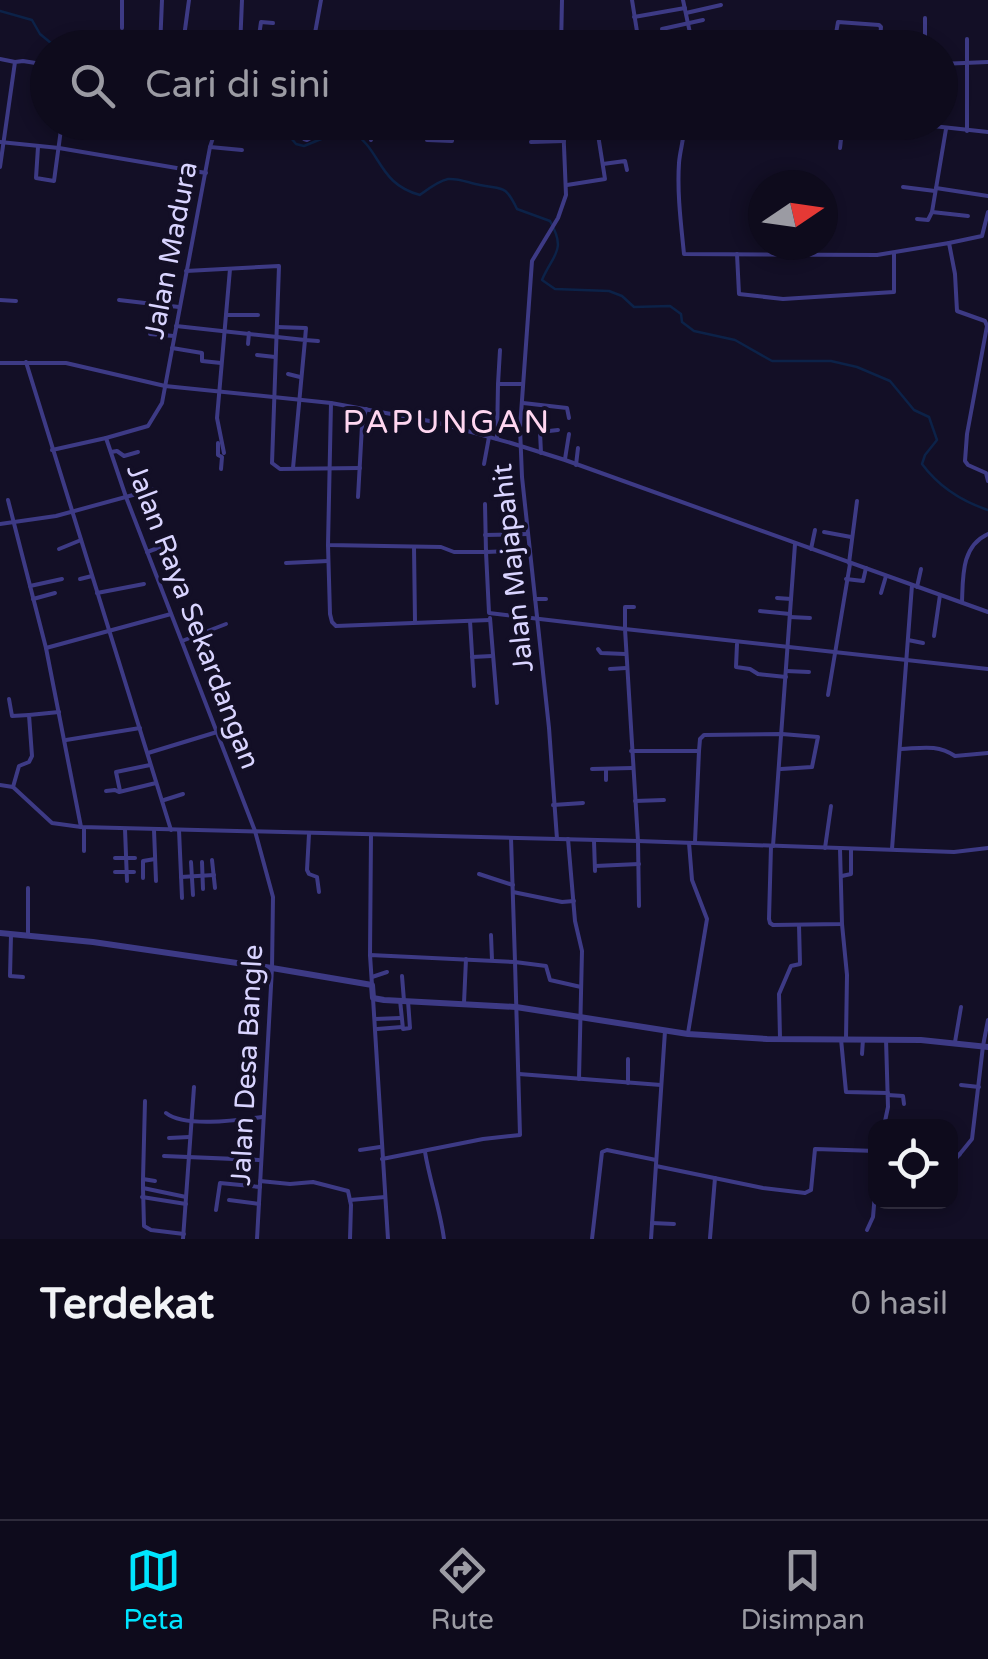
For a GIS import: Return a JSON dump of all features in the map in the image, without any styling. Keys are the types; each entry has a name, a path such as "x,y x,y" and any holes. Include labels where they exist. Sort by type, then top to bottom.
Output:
{"street":[{"path":"122,0 122,28"},
{"path":"161,30 162,0"},
{"path":"185,30 189,0"},
{"path":"242,0 242,30"},
{"path":"316,30 321,0"},
{"path":"561,30 562,0"},
{"path":"632,0 636,30"},
{"path":"683,0 690,30"},
{"path":"634,16 721,5"},
{"path":"925,18 925,30"},
{"path":"662,29 703,20"},
{"path":"260,30 261,22 273,23"},
{"path":"836,30 838,22 878,25 882,30"},
{"path":"966,131 967,39"},
{"path":"0,59 30,62"},
{"path":"0,167 15,62"},
{"path":"958,64 988,62"},
{"path":"0,97 10,99"},
{"path":"958,130 988,132"},
{"path":"38,147 36,178 53,182 59,140"},
{"name":"Jalan Madura","path":"165,386 212,140"},
{"path":"427,140 452,140"},
{"path":"531,142 547,140"},
{"name":"Jalan Majapahit","path":"557,839 528,534 521,402 532,260 566,200 563,140"},
{"path":"566,185 603,180 599,140"},
{"path":"682,140 679,181 684,254 876,255 982,236 988,215"},
{"path":"840,148 841,140"},
{"path":"917,219 928,220 932,212 944,140"},
{"path":"2,142 206,173"},
{"path":"210,147 242,150"},
{"path":"603,164 625,161 627,170"},
{"path":"903,187 988,196"},
{"path":"932,212 968,216"},
{"path":"950,243 957,309 987,324 965,461 986,473 988,481"},
{"path":"737,254 739,294 784,299 847,296 896,288 892,271 894,252"},
{"path":"186,271 279,266 272,463 280,468 360,468"},
{"path":"224,453 218,430 218,391 230,269"},
{"path":"0,300 16,300"},
{"path":"120,300 179,306"},
{"path":"226,315 258,315"},
{"path":"176,326 318,342"},
{"path":"277,327 306,328 292,468"},
{"path":"248,344 249,333"},
{"path":"150,334 174,336"},
{"path":"172,348 202,353 202,361 221,364"},
{"path":"497,439 500,350"},
{"path":"257,356 275,357"},
{"path":"26,362 171,830"},
{"path":"0,363 84,366 142,383 331,403 435,422 565,460 988,612"},
{"path":"288,374 300,376"},
{"path":"498,384 522,384"},
{"name":"Jalan Raya Sekardangan","path":"165,386 160,408 148,426 106,438 255,832 273,892"},
{"path":"521,402 567,408 569,418"},
{"path":"331,403 328,561 330,614 335,626 536,618 988,669"},
{"path":"358,497 366,410"},
{"path":"541,453 542,417"},
{"path":"543,431 558,430"},
{"path":"565,460 569,434"},
{"path":"484,464 489,436"},
{"path":"52,450 106,438"},
{"path":"218,443 221,469"},
{"path":"576,465 578,448"},
{"path":"111,452 125,456 138,452"},
{"path":"0,524 72,511 155,489"},
{"path":"8,500 46,648 84,851"},
{"path":"828,695 857,501"},
{"path":"485,504 497,703"},
{"path":"811,549 815,530"},
{"path":"824,532 852,537"},
{"path":"485,534 528,534"},
{"path":"962,602 964,566 969,552 976,540 988,534"},
{"path":"58,548 81,540"},
{"path":"148,552 169,544"},
{"path":"795,544 772,846 770,923 842,924"},
{"path":"328,545 441,547 454,552 510,550"},
{"path":"414,547 414,624"},
{"path":"286,563 328,561"},
{"path":"846,579 863,584 866,568"},
{"path":"892,850 907,640 921,570"},
{"path":"80,579 92,576"},
{"path":"880,593 886,576"},
{"path":"30,586 62,580"},
{"path":"97,593 144,584"},
{"path":"33,598 54,593"},
{"path":"934,636 940,595"},
{"path":"777,598 791,599"},
{"path":"534,599 546,599"},
{"path":"634,607 624,607 639,906"},
{"path":"760,611 810,618"},
{"path":"46,648 171,614"},
{"path":"470,621 474,686"},
{"path":"182,641 226,624"},
{"path":"907,640 923,643"},
{"path":"737,642 736,667 758,674 808,672"},
{"path":"598,649 600,653 625,654"},
{"path":"472,657 493,656"},
{"path":"610,668 626,668"},
{"path":"9,699 12,716 59,712"},
{"path":"13,787 19,766 32,758 30,715"},
{"path":"64,740 140,728"},
{"path":"148,754 218,732"},
{"path":"688,1034 707,921 692,878 700,739 704,735 817,736 812,767 779,769"},
{"path":"900,749 942,748 954,756 988,753"},
{"path":"631,751 700,751"},
{"path":"120,792 113,772 151,765"},
{"path":"606,768 606,780"},
{"path":"592,769 632,768"},
{"path":"106,791 120,792 156,783"},
{"path":"0,785 13,787 52,823 125,830 954,852 988,848"},
{"path":"162,801 183,794"},
{"path":"635,801 664,800"},
{"path":"553,805 583,803"},
{"path":"826,848 831,806"},
{"path":"125,830 127,881"},
{"path":"154,830 156,881"},
{"path":"179,830 182,898"},
{"path":"309,833 306,870 317,877 319,892"},
{"path":"371,834 370,955 388,1239"},
{"path":"382,1159 483,1138 519,1136 511,838"},
{"path":"568,839 582,951 580,1079"},
{"path":"594,840 595,869 638,864"},
{"path":"840,849 847,975 846,1092 903,1096 904,1104"},
{"path":"840,876 851,875 852,849"},
{"path":"115,858 135,858"},
{"path":"143,878 143,861 155,860"},
{"path":"212,860 215,888"},
{"path":"192,862 193,895"},
{"path":"202,862 204,888"},
{"path":"115,872 134,872"},
{"path":"479,874 562,902 574,901"},
{"path":"180,877 214,876"},
{"path":"28,888 28,936"},
{"name":"Jalan Desa Bangle","path":"257,1239 273,892"},
{"path":"780,1038 779,994 791,966 800,964 800,925"},
{"path":"0,933 94,942 372,981 387,972"},
{"path":"11,934 10,976 22,977"},
{"path":"491,936 492,960"},
{"path":"370,955 546,966 550,980 582,987"},
{"path":"464,1004 466,959"},
{"path":"376,1029 410,1028 402,976"},
{"path":"373,998 516,1007 688,1034 985,1046"},
{"path":"402,1027 404,1000"},
{"path":"955,1042 960,1007"},
{"path":"375,1018 402,1018"},
{"path":"960,1154 972,1139 988,1020"},
{"path":"651,1239 665,1031"},
{"path":"862,1054 863,1039"},
{"path":"885,1119 886,1040"},
{"path":"628,1059 628,1082"},
{"path":"518,1074 662,1085"},
{"path":"962,1085 988,1086"},
{"path":"145,1101 144,1226 184,1237 194,1087"},
{"path":"166,1113 192,1120 262,1117"},
{"path":"169,1138 190,1136"},
{"path":"360,1150 381,1147"},
{"path":"592,1239 602,1152 609,1150 771,1189 808,1192 812,1187 815,1149 868,1151"},
{"path":"425,1151 444,1239"},
{"path":"164,1156 261,1160"},
{"path":"143,1178 155,1182"},
{"path":"710,1238 715,1178"},
{"path":"216,1210 220,1183 313,1182 347,1190 350,1239"},
{"path":"143,1188 186,1201"},
{"path":"142,1197 186,1201"},
{"path":"350,1200 385,1197"},
{"path":"229,1200 258,1204"},
{"path":"869,1227 872,1209"},
{"path":"652,1223 674,1224"}],"waterway":[{"path":"0,11 32,20 38,30"},
{"path":"293,140 304,146 319,140"},
{"path":"363,140 388,175 406,190 420,195 437,183 460,180 503,190 517,209 550,221 558,246 542,280 555,289 609,291 634,307 670,306 694,331 735,340 772,361 831,361 890,381 914,410 929,417 937,440 922,464 951,492 988,510"}],"district":[{"name":"PAPUNGAN","path":"447,422"}]}
